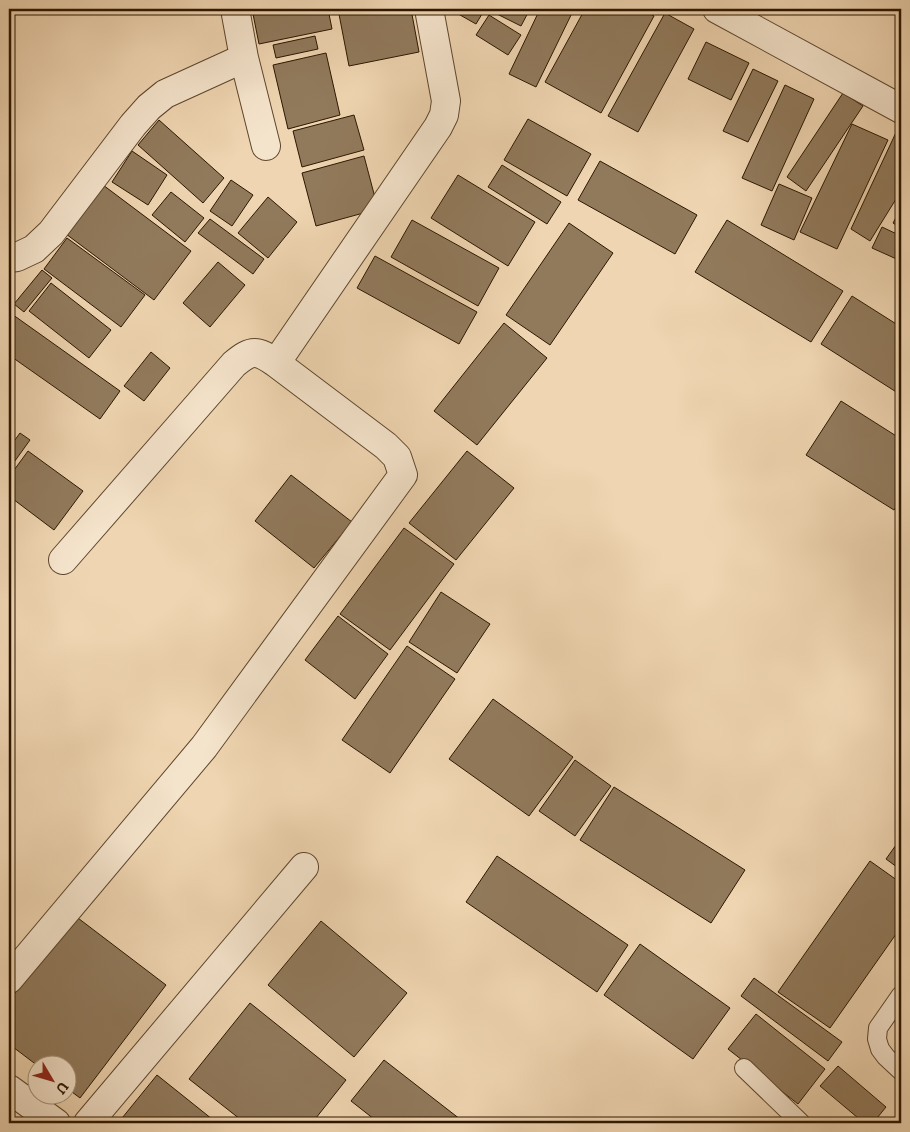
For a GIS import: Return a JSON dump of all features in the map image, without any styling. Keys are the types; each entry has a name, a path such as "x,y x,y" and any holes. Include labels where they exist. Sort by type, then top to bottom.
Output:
{"street":[{"path":"235,9 244,58 266,146"},
{"path":"276,363 438,127 444,115 446,101 429,9"},
{"path":"717,9 901,109"},
{"path":"9,258 17,257 34,249 51,233 133,125 149,107 166,94 244,58"},
{"path":"9,979 204,747 403,475 397,457 386,446 264,354 254,352 244,355 234,364 63,560"},
{"path":"88,1123 304,866"},
{"path":"9,1089 56,1123"}],"lane":[{"path":"901,995 878,1028 877,1039 880,1049 886,1058 901,1071"},
{"path":"744,1068 801,1123"}],"building":[{"path":"252,9 328,9 332,29 259,44"},
{"path":"338,9 411,9 419,52 349,66"},
{"path":"454,9 485,9 476,24 453,11"},
{"path":"490,9 530,9 521,26"},
{"path":"540,9 574,9 536,87 509,74"},
{"path":"585,9 641,9 654,16 601,113 545,82"},
{"path":"665,13 694,29 638,132 608,116"},
{"path":"489,15 521,35 508,55 476,35"},
{"path":"315,36 318,49 276,58 273,45"},
{"path":"706,42 749,63 731,100 688,79"},
{"path":"326,53 340,115 288,129 273,65"},
{"path":"753,69 778,81 748,142 723,131"},
{"path":"785,85 814,99 772,191 742,178"},
{"path":"843,93 863,106 806,191 787,177"},
{"path":"354,115 364,150 302,167 293,131"},
{"path":"528,119 591,154 567,196 504,160"},
{"path":"159,120 224,178 203,203 138,145"},
{"path":"852,124 888,140 837,249 800,232"},
{"path":"899,126 901,127 901,191 870,241 851,229"},
{"path":"132,151 167,175 148,205 112,182"},
{"path":"364,156 378,209 316,226 302,173"},
{"path":"600,161 697,215 675,254 578,200"},
{"path":"502,165 561,202 547,224 488,187"},
{"path":"458,175 535,222 508,266 431,218"},
{"path":"231,180 253,195 232,226 210,211"},
{"path":"779,184 812,198 794,240 761,225"},
{"path":"103,185 191,251 154,300 66,234"},
{"path":"171,192 204,218 185,242 152,215"},
{"path":"268,197 297,222 268,258 238,233"},
{"path":"901,208 901,228 893,223"},
{"path":"210,219 264,259 253,274 198,233"},
{"path":"412,220 499,268 478,306 391,257"},
{"path":"727,220 843,291 811,342 695,272"},
{"path":"569,223 613,253 550,345 506,315"},
{"path":"882,227 901,236 901,261 872,248"},
{"path":"67,238 145,295 121,327 44,269"},
{"path":"375,256 477,312 459,344 357,288"},
{"path":"218,262 245,285 210,327 183,303"},
{"path":"42,270 52,278 24,312 14,304"},
{"path":"51,283 111,330 89,358 29,311"},
{"path":"852,296 901,327 901,395 821,344"},
{"path":"9,312 120,391 100,419 9,355"},
{"path":"504,323 547,358 477,445 434,411"},
{"path":"151,352 170,368 144,401 124,386"},
{"path":"841,401 901,439 901,499 894,510 806,455"},
{"path":"20,433 30,440 12,465 9,463 9,448"},
{"path":"28,451 83,491 54,530 9,496 9,477"},
{"path":"467,451 514,488 456,560 409,523"},
{"path":"291,475 352,522 314,568 255,521"},
{"path":"404,528 454,564 390,650 340,614"},
{"path":"441,592 490,624 457,673 409,642"},
{"path":"338,616 388,654 355,699 305,660"},
{"path":"407,646 455,679 390,773 342,740"},
{"path":"493,699 573,757 529,816 449,759"},
{"path":"575,760 611,786 575,836 539,811"},
{"path":"614,787 745,870 711,923 580,840"},
{"path":"901,838 901,870 886,859"},
{"path":"497,856 628,945 597,992 466,902"},
{"path":"870,861 901,883 901,927 830,1028 778,992"},
{"path":"74,915 166,985 80,1098 78,1096 78,1054 28,1054 28,1058 9,1044 9,1001"},
{"path":"321,921 407,993 354,1057 268,985"},
{"path":"640,944 730,1008 693,1059 604,995"},
{"path":"754,978 842,1042 828,1061 741,996"},
{"path":"250,1003 346,1080 312,1123 245,1123 189,1079"},
{"path":"756,1014 825,1069 798,1104 728,1049"},
{"path":"384,1060 465,1123 379,1123 351,1101"},
{"path":"838,1066 886,1107 873,1123 864,1123 820,1086"},
{"path":"157,1075 217,1123 118,1123"}]}
